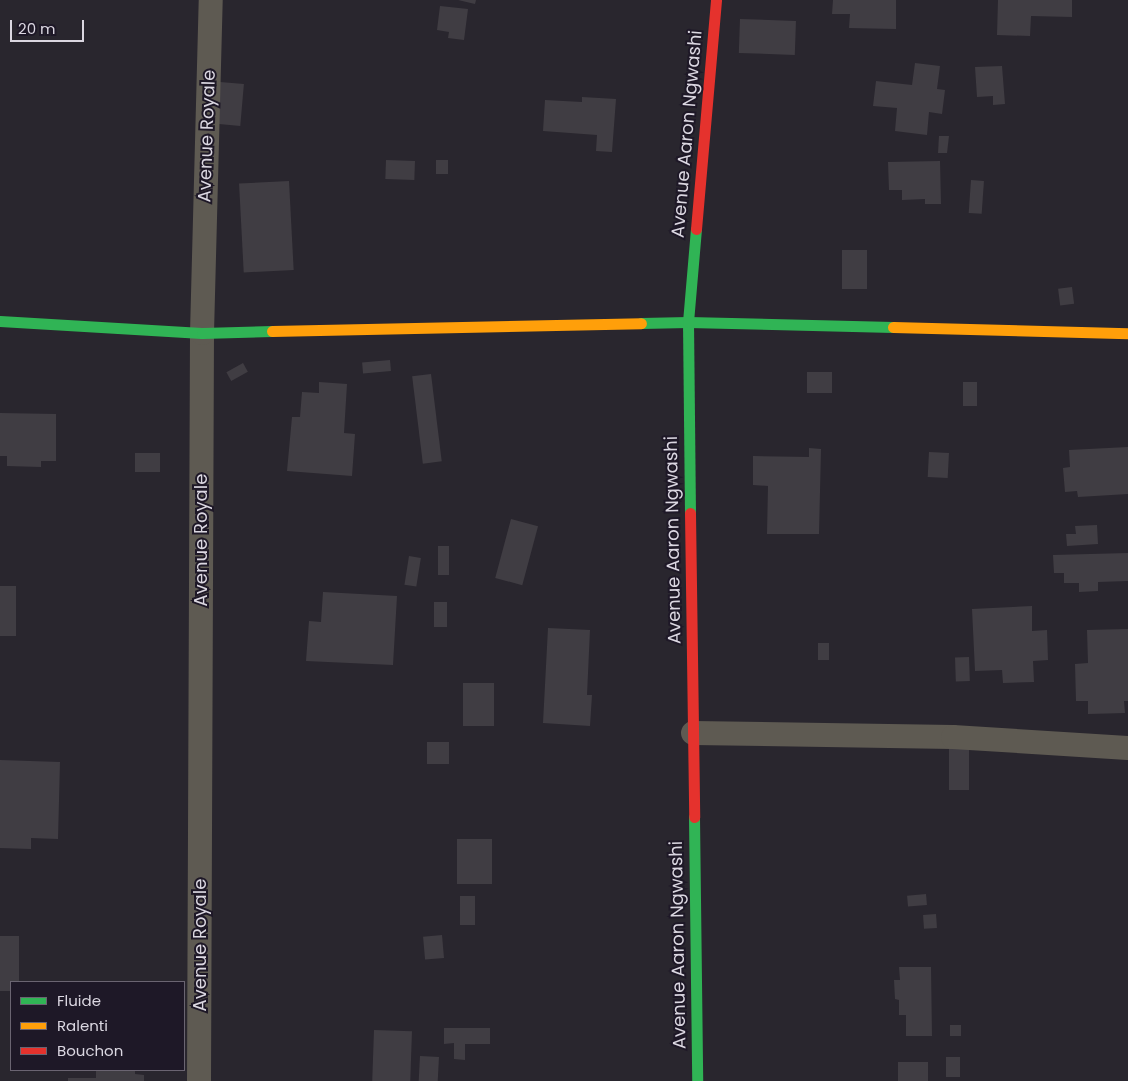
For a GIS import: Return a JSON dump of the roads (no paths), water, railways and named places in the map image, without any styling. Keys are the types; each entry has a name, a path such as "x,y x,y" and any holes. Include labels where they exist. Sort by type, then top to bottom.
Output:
{"street":[{"name":"Avenue Royale","path":"199,1081 202,333 211,0"},
{"name":"Avenue Aaron Ngwashi","path":"697,1081 688,322 716,0"},
{"path":"0,321 202,333 688,322 1128,333"},
{"path":"694,733 953,737 1128,748"}]}
